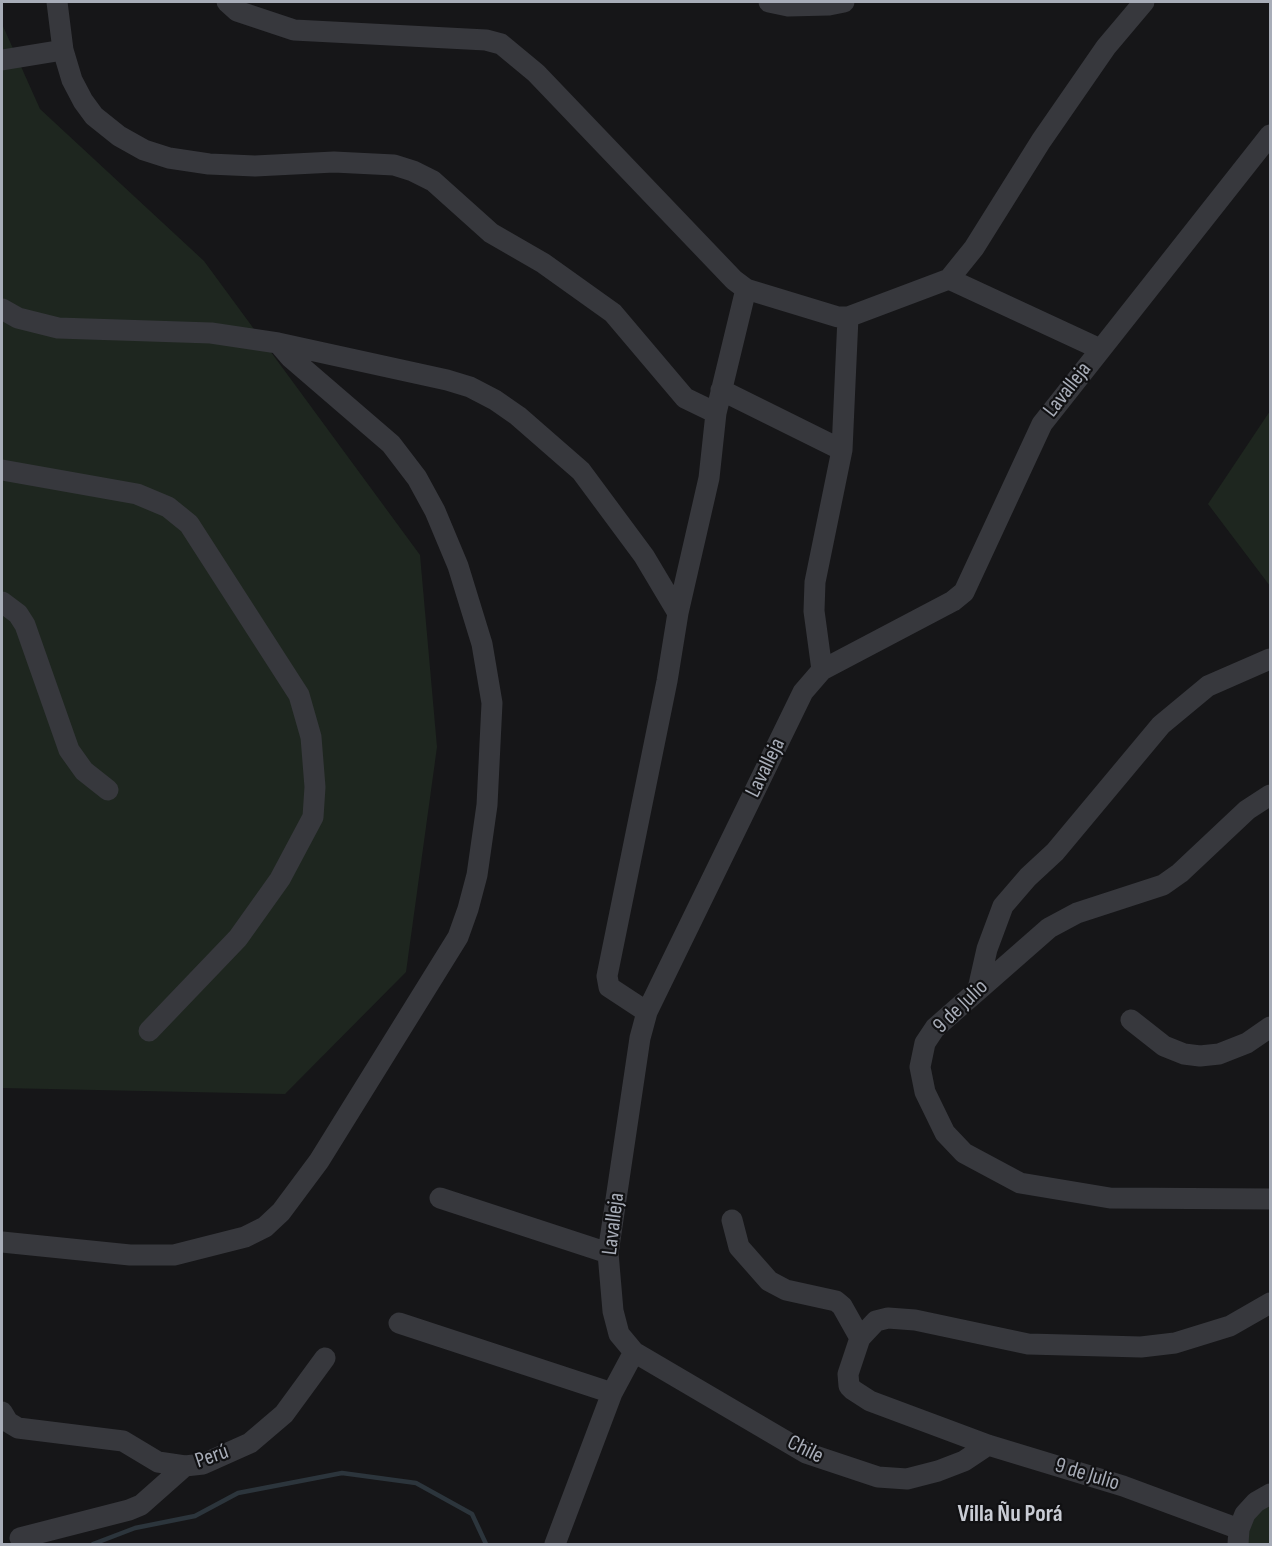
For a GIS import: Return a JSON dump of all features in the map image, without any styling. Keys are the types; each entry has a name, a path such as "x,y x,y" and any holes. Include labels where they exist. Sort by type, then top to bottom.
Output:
{"street":[{"path":"57,2 63,50 72,80 94,116 119,136 144,150 169,158 209,164 255,166 334,162 394,165 413,171 433,181 491,233 543,263 612,313 685,398 716,413"},
{"path":"226,2 237,11 294,30 486,40 501,44 536,73 734,279 747,289 838,317 848,317 949,279 974,248 1041,141 1099,56 1144,2"},
{"path":"782,3 829,5 844,2"},
{"path":"2,60 63,50"},
{"name":"Lavalleja","path":"634,1352 619,1334 613,1311 608,1253 640,1038 647,1012 803,692 822,670 953,601 964,592 1038,431 1270,135"},
{"path":"949,279 1100,349"},
{"path":"647,1012 609,987 607,976 667,681 678,613 709,478 716,413 747,289"},
{"path":"2,309 18,318 58,328 211,333 278,343 447,380 495,400 581,471 644,556 678,613"},
{"path":"822,670 814,611 815,582 842,450 848,317"},
{"path":"2,1242 130,1255 174,1255 245,1237 265,1227 281,1212 319,1161 458,938 468,909 477,875 487,806 492,703 482,644 458,566 431,503 417,478 392,444 290,357 278,343"},
{"path":"721,390 842,450"},
{"path":"2,470 137,494 168,507 189,524 299,694 311,736 315,787 313,817 280,879 238,938 148,1031"},
{"path":"2,602 18,614 25,625 69,750 84,771 108,790"},
{"path":"978,989 987,949 1003,906 1028,877 1055,852 1161,725 1208,686 1270,659"},
{"name":"9 de Julio","path":"1270,795 1246,810 1180,873 1163,885 1063,919 978,989 935,1028 925,1043 920,1067 925,1092 940,1123 964,1153 1020,1183 1069,1193 1110,1198 1270,1199"},
{"path":"1131,1020 1164,1046 1184,1054 1200,1056 1219,1054 1238,1047 1270,1027"},
{"path":"440,1198 608,1253"},
{"path":"732,1220 740,1247 770,1281 786,1290 836,1301 842,1306 860,1338 876,1321 888,1318 915,1320 1028,1344 1141,1347 1175,1342 1230,1326 1270,1303"},
{"path":"399,1323 612,1393"},
{"name":"9 de Julio","path":"860,1338 848,1374 849,1386 870,1401 988,1445 1123,1486 1238,1537"},
{"path":"555,1545 612,1393 634,1352"},
{"name":"Chile","path":"634,1352 806,1453 878,1477 907,1479 938,1471 964,1461 988,1445"},
{"name":"Perú","path":"2,1412 8,1422 18,1428 123,1441 158,1462 185,1466 203,1464 250,1443 284,1413 325,1358"},
{"path":"20,1538 141,1505 185,1466"},
{"path":"1238,1537 1245,1514 1256,1502 1270,1494"}],"shaded area":[{"path":"2,24 40,109 204,261 420,555 437,747 406,972 285,1094 2,1088"},
{"path":"1270,411 1270,586 1208,504"},
{"path":"1270,1494 1270,1544 1238,1544"}],"waterway":[{"path":"93,1544 135,1528 195,1516 238,1493 342,1473 416,1483 472,1514 486,1544"}],"district":[{"name":"Villa Ñu Porá","path":"1010,1515"}]}
